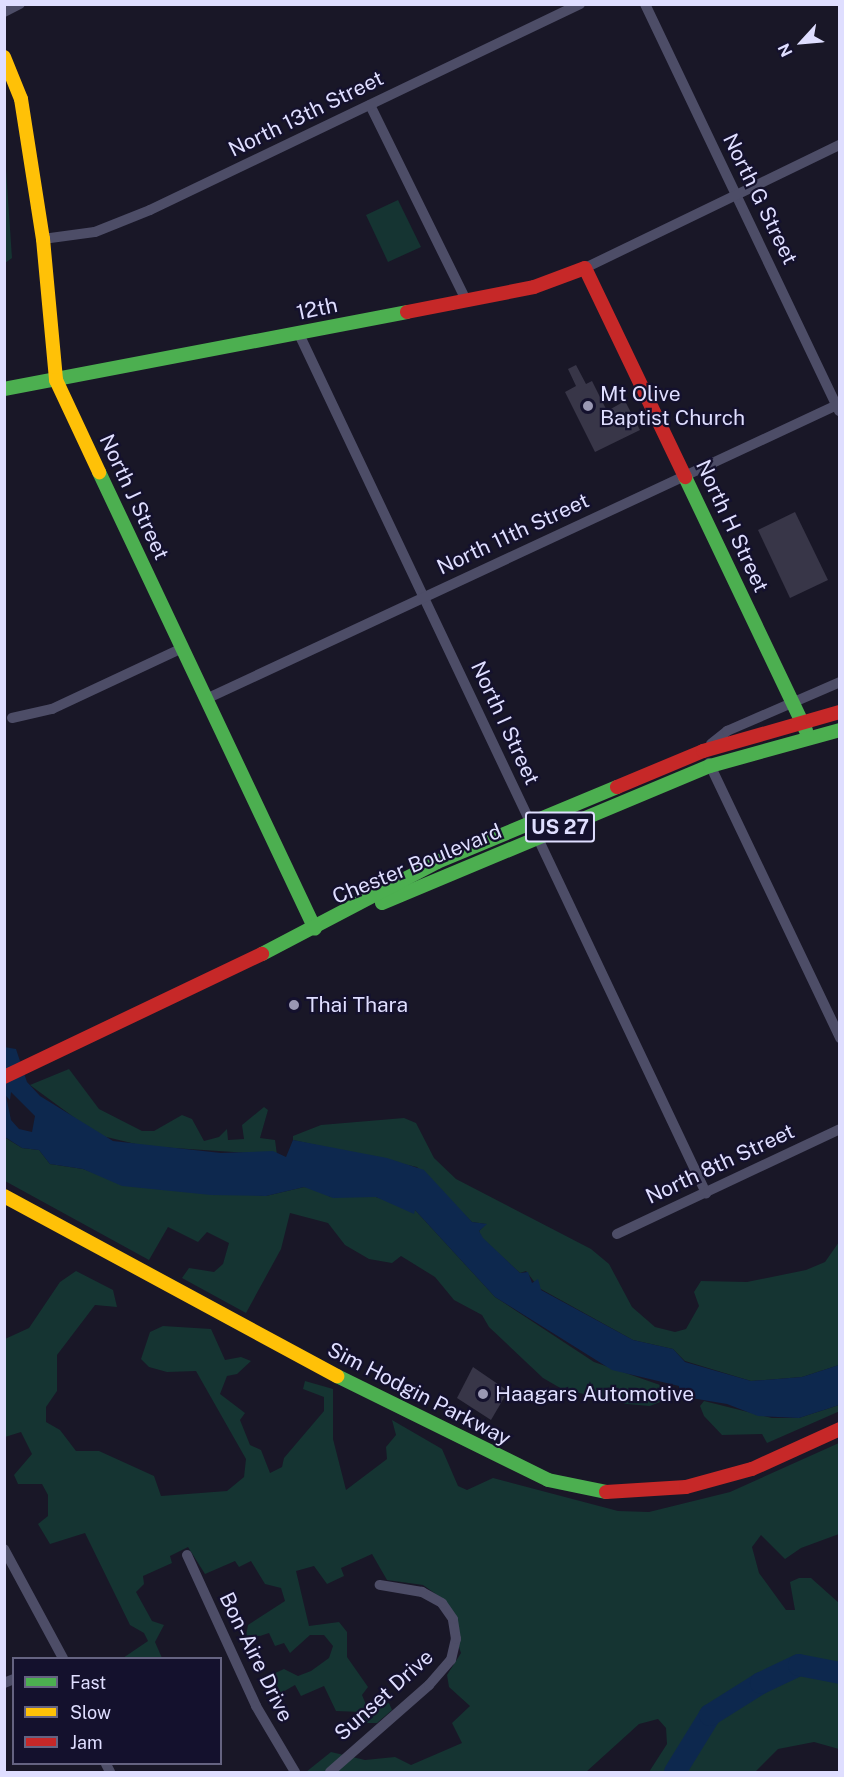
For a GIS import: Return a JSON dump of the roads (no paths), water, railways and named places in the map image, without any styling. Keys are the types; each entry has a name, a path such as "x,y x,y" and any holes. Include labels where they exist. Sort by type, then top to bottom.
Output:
{"main road":[{"name":"North J Street","path":"4,57 21,99 43,239 56,380 315,929"},
{"name":"12th","path":"4,389 299,334 465,298 534,287 585,268"},
{"name":"North H Street","path":"585,268 809,737"},
{"name":"Chester Boulevard","path":"4,1077 315,929 437,862 703,750 840,712"},
{"name":"Chester Boulevard","path":"315,929 446,879 537,837 710,766 840,729"},
{"name":"Sim Hodgin Parkway","path":"4,1196 407,1413 548,1480 606,1492 686,1487 752,1469 840,1429"}],"street":[{"path":"4,12 20,4"},
{"name":"North 13th Street","path":"43,239 113,226 580,4"},
{"name":"North G Street","path":"645,4 838,408"},
{"path":"370,105 465,298"},
{"path":"585,268 840,145"},
{"name":"North I Street","path":"299,334 706,1193"},
{"name":"North 11th Street","path":"206,699 684,474 838,408"},
{"path":"12,718 31,717 52,709 182,648"},
{"name":"Chester Boulevard","path":"703,750 727,731 840,682"},
{"path":"703,750 840,1038"},
{"name":"North 8th Street","path":"617,1234 840,1129"},
{"path":"4,1549 60,1657"},
{"name":"Bon-Aire Drive","path":"187,1556 256,1706 295,1773"},
{"name":"Sunset Drive","path":"330,1773 429,1685 451,1660 456,1639 453,1619 442,1603 422,1592 380,1585"}],"water":[{"path":"4,1047 16,1049 27,1082 40,1096 113,1141 221,1153 273,1151 286,1157 293,1140 387,1158 424,1170 472,1222 487,1224 479,1231 483,1238 520,1273 528,1272 532,1283 538,1279 541,1290 633,1340 673,1349 685,1362 751,1381 802,1377 839,1365 839,1405 799,1418 758,1416 727,1404 691,1398 679,1392 679,1386 612,1370 495,1297 415,1210 414,1214 376,1197 333,1198 304,1187 266,1196 211,1195 122,1186 83,1169 50,1164 39,1150 22,1148 5,1137","holes":["11,1092 35,1116 32,1132 19,1129 11,1120 6,1096 10,1100"]}],"waterway":[{"path":"675,1772 710,1715 761,1683 799,1665 840,1673"}],"place":[{"name":"Mt Olive Baptist Church","path":"588,406"},
{"name":"Thai Thara","path":"294,1005"},
{"name":"Haagars Automotive","path":"483,1394"}]}
